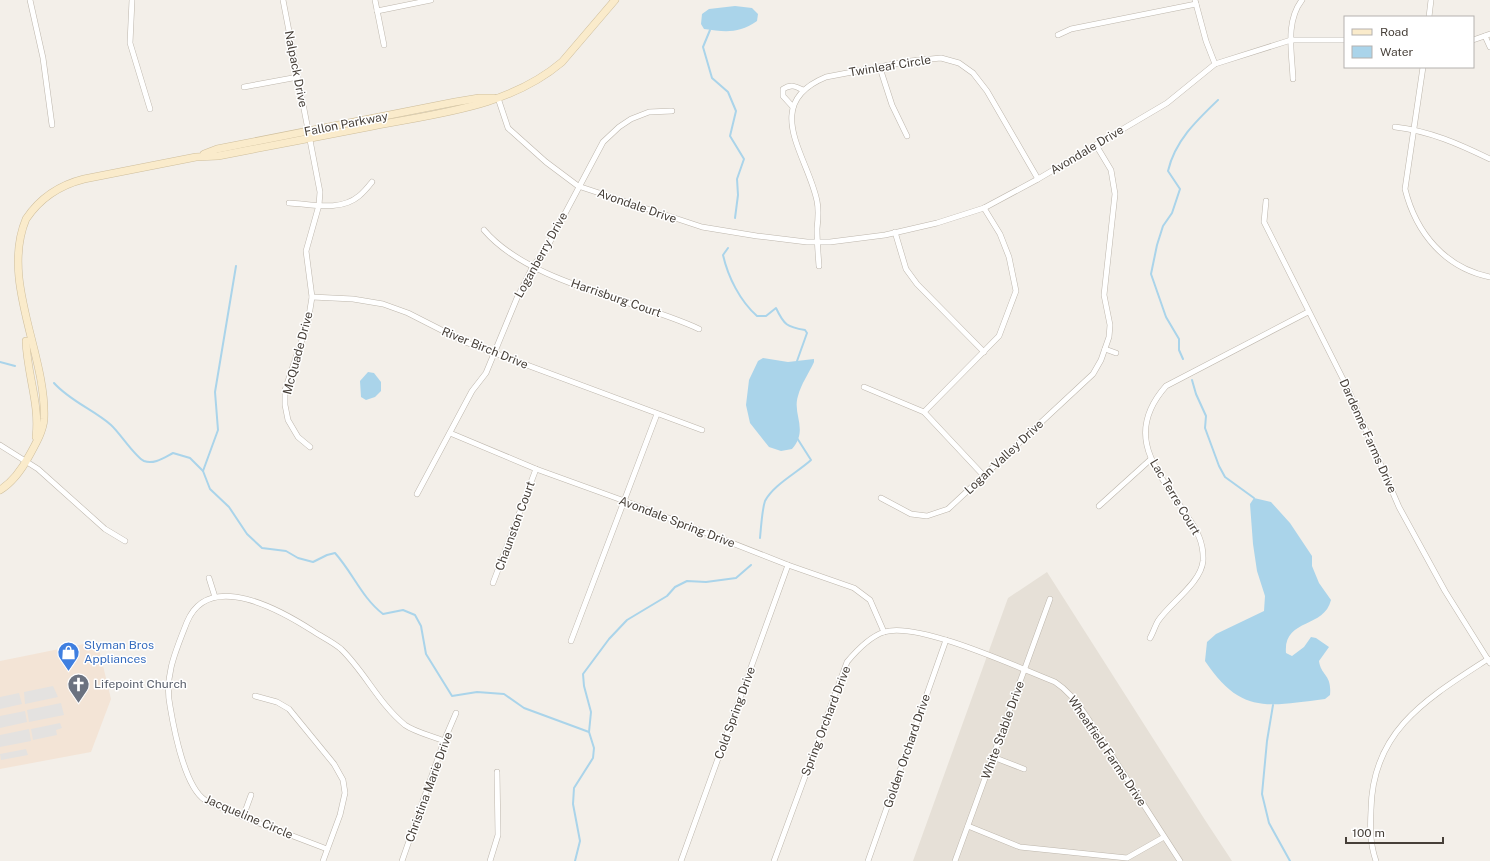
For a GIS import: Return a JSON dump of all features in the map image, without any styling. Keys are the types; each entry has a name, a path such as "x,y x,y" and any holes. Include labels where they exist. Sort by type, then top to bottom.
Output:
{"street":[{"path":"30,0 43,58 52,125"},
{"path":"132,0 130,43 150,109"},
{"name":"Nalpack Drive","path":"283,0 309,135"},
{"path":"375,0 384,45"},
{"path":"377,11 431,0"},
{"name":"Fallon Parkway","path":"0,490 12,480 26,462 36,443 37,407 27,353 26,337 14,277 14,259 16,243 21,228 39,202 55,190 70,183 196,157 217,149 309,135 479,98 498,98 526,88 554,69 562,62 615,0"},
{"path":"1293,80 1291,26 1293,15 1302,0"},
{"path":"1429,16 1431,0"},
{"path":"1058,35 1071,29 1196,2 1206,41 1215,64"},
{"path":"1474,40 1488,35 1490,47"},
{"name":"Avondale Drive","path":"498,98 508,128 546,162 578,186 702,227 757,236 817,242 885,235 937,223 984,208 1038,180 1167,103 1215,64 1291,40 1344,40"},
{"name":"Twinleaf Circle","path":"803,90 814,82 826,77 880,68 910,61 941,58 959,63 968,70 987,91 1038,180"},
{"path":"880,68 892,105 907,136"},
{"path":"1423,68 1405,189 1410,208 1430,241 1445,258 1466,270 1490,277"},
{"path":"244,87 298,77"},
{"path":"794,107 783,96 783,89 793,85 803,90 791,115 794,137 801,159 812,182 818,203 817,242 819,266"},
{"name":"Loganberry Drive","path":"417,494 472,391 486,374 533,266 544,252 578,186 603,142 619,127 631,119 649,112 672,111"},
{"path":"1395,127 1413,129 1447,139 1490,159"},
{"name":"McQuade Drive","path":"309,135 320,192 319,205 306,251 312,297 306,329 286,390 285,405 288,420 298,437 310,447"},
{"name":"Logan Valley Drive","path":"881,498 911,514 927,516 948,509 1093,374 1105,349 1110,325 1104,295 1116,194 1110,170 1096,145"},
{"path":"289,203 332,206 345,203 358,197 372,182"},
{"name":"Dardenne Farms Drive","path":"1266,201 1264,222 1348,389 1403,514 1445,591 1489,661"},
{"path":"924,412 999,336 1016,291 1009,257 1000,234 984,208"},
{"name":"Harrisburg Court","path":"484,230 494,241 511,254 558,278 700,329"},
{"path":"895,232 906,269 917,284 984,352"},
{"name":"River Birch Drive","path":"312,297 353,298 383,304 408,313 465,342 702,430"},
{"name":"Lac Terre Court","path":"1150,638 1158,621 1197,577 1203,563 1203,555 1199,534 1151,459 1145,437 1145,424 1149,411 1156,398 1166,386 1308,312"},
{"path":"1105,349 1116,353"},
{"path":"864,388 924,412 984,476"},
{"path":"571,641 657,414"},
{"name":"Avondale Spring Drive","path":"450,433 536,469 788,565 844,584 864,594 873,605 884,632"},
{"path":"0,445 38,469 105,529 125,541"},
{"path":"1099,506 1151,459"},
{"name":"Chaunston Court","path":"493,583 536,469"},
{"name":"Cold Spring Drive","path":"681,861 788,565"},
{"path":"209,578 215,597"},
{"name":"Jacqueline Circle","path":"327,849 243,817 234,811 205,800 192,786 186,773 168,696 168,680 171,664 189,618 200,606 215,597 226,595 240,596 293,618 340,648 389,708 406,726 444,741"},
{"name":"White Stable Drive","path":"956,861 1050,599"},
{"name":"Spring Orchard Drive","path":"774,861 847,662 869,640 884,632 909,630 946,640"},
{"name":"Wheatfield Farms Drive","path":"946,640 1054,682 1063,687 1075,700 1180,861"},
{"name":"Golden Orchard Drive","path":"868,861 946,640"},
{"path":"1376,861 1370,838 1371,797 1377,770 1389,742 1400,726 1431,696 1489,661"},
{"path":"255,696 277,702 288,709 334,764 343,780 345,793 340,815 323,861"},
{"name":"Christina Marie Drive","path":"402,861 444,741 456,713"},
{"path":"993,756 1024,769"},
{"path":"490,861 498,835 497,772"},
{"path":"243,817 250,795"},
{"path":"968,826 1020,847 1127,858 1164,837"}],"shaded area":[{"path":"1047,572 1232,861 913,861 1008,598"},
{"path":"89,643 99,649 111,699 91,752 0,769 0,661"},
{"path":"53,686 58,697 25,704 24,692"},
{"path":"19,693 22,704 0,709 0,697"},
{"path":"61,703 64,715 29,722 27,710"},
{"path":"25,711 27,722 0,728 0,716"},
{"path":"60,723 62,728 56,730 57,735 33,740 31,729"},
{"path":"29,729 31,741 0,747 0,735"},
{"path":"26,749 28,755 1,760 0,754"}],"water":[{"path":"735,6 752,8 758,14 757,21 744,28 731,31 704,29 701,24 702,14 709,9"},
{"path":"763,358 788,362 814,359 798,396 797,409 800,428 797,442 792,449 781,451 769,447 750,423 746,405 749,380 758,361"},
{"path":"368,372 374,373 381,382 381,391 375,397 366,400 361,397 360,381"},
{"path":"1254,498 1271,502 1290,523 1312,556 1312,566 1319,583 1331,600 1327,609 1321,616 1297,628 1291,634 1287,642 1286,653 1292,656 1304,647 1311,637 1316,638 1329,647 1319,661 1322,670 1328,679 1330,688 1330,695 1325,699 1287,704 1271,704 1257,703 1244,699 1231,691 1218,678 1205,661 1207,642 1216,634 1264,611 1265,596 1257,571 1253,544 1250,504"}],"waterway":[{"path":"710,30 703,47 712,78 728,92 736,111 730,136 744,159 737,179 738,195 735,218"},
{"path":"1183,359 1179,350 1179,339 1166,317 1151,274 1157,245 1163,226 1172,213 1180,189 1168,171 1171,160 1187,132 1218,100"},
{"path":"728,248 723,255 728,272 740,296 751,310 757,316 766,316 776,308 784,322 794,328 805,330 807,333 797,361"},
{"path":"203,471 218,430 215,392 236,266"},
{"path":"0,362 15,366"},
{"path":"1192,380 1196,394 1206,416 1205,428 1219,466 1225,477 1254,498"},
{"path":"54,383 67,395 111,425 140,459 152,462 173,453 190,458 203,471 210,489 229,507 247,534 262,548 286,551 298,558 313,562 335,553 369,601 383,614 403,610 415,615 421,626 426,654 452,696 477,692 504,694 524,708 589,732"},
{"path":"760,538 765,501 780,484 811,460 797,438"},
{"path":"575,861 580,841 573,804 574,788 593,758 594,748 589,732 591,712 584,686 583,674 609,639 627,620 667,596 675,587 687,581 706,582 736,578 751,565"},
{"path":"1273,705 1267,741 1262,794 1269,823 1290,861"}],"place":[{"name":"Slyman Bros Appliances","path":"68,672"},
{"name":"Lifepoint Church","path":"79,704"}]}
